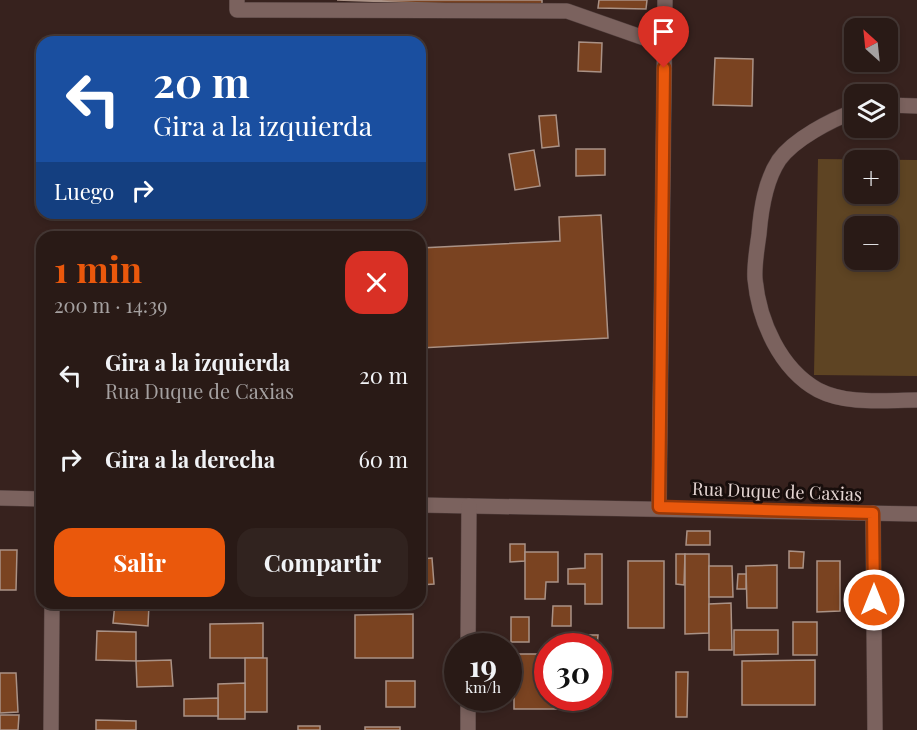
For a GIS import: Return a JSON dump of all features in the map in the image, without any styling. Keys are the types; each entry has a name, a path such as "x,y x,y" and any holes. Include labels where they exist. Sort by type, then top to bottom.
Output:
{"street":[{"path":"237,0 237,9 567,6 664,45"},
{"path":"659,507 665,0"},
{"path":"898,105 917,106"},
{"path":"844,115 832,120 805,138 780,159 766,188 760,213 755,278 762,317 777,350 796,373 818,390 843,399 917,400"},
{"path":"0,498 36,499"},
{"name":"Rua Duque de Caxias","path":"426,505 659,507 917,514"},
{"path":"468,633 469,506"},
{"path":"873,513 875,730"},
{"path":"51,730 52,609"},
{"path":"468,711 468,730"}],"shaded area":[{"path":"818,159 844,159 844,204 898,204 898,160 917,160 917,376 814,375"}],"building":[{"path":"337,0 542,0 542,7"},
{"path":"599,0 647,0 646,9 598,8"},
{"path":"579,42 602,43 601,72 578,71"},
{"path":"715,58 753,59 752,106 713,105"},
{"path":"556,115 559,146 542,148 539,116"},
{"path":"576,149 605,149 605,175 576,176"},
{"path":"534,150 540,186 515,190 509,154"},
{"path":"601,215 608,338 426,348 426,248 560,241 559,217"},
{"path":"687,531 710,531 710,545 686,545"},
{"path":"510,544 525,544 525,561 510,562"},
{"path":"0,550 17,550 16,590 0,590"},
{"path":"789,551 804,552 803,568 789,568"},
{"path":"525,552 558,552 558,582 546,582 545,599 525,599"},
{"path":"585,554 602,554 602,604 585,604 585,584 568,584 568,569 585,568"},
{"path":"676,554 685,554 684,585 676,584"},
{"path":"685,554 709,554 709,633 685,634"},
{"path":"426,558 432,558 434,584 426,585"},
{"path":"628,561 664,561 664,628 628,628"},
{"path":"817,561 840,561 840,611 817,612"},
{"path":"777,565 777,608 747,608 746,566"},
{"path":"709,566 732,566 733,597 709,597"},
{"path":"738,574 746,574 746,589 737,589"},
{"path":"731,603 732,650 709,650 709,604"},
{"path":"553,606 571,606 571,626 552,626"},
{"path":"114,609 149,609 148,626 113,623"},
{"path":"413,614 413,658 355,658 355,615"},
{"path":"511,617 529,617 529,642 522,642 522,633 511,633"},
{"path":"793,622 817,622 817,655 793,655"},
{"path":"263,623 263,658 210,658 210,624"},
{"path":"734,630 778,630 778,654 734,655"},
{"path":"97,631 136,632 136,661 96,660"},
{"path":"522,654 534,654 534,709 522,709"},
{"path":"245,658 267,658 267,712 245,712"},
{"path":"171,660 173,686 137,687 136,661"},
{"path":"815,660 815,705 742,705 742,661"},
{"path":"676,672 688,672 687,717 676,717"},
{"path":"0,673 16,673 18,712 0,713"},
{"path":"386,681 415,681 415,707 386,707"},
{"path":"245,683 245,719 218,719 218,684"},
{"path":"218,698 218,716 184,716 184,699"},
{"path":"0,715 19,715 18,730 0,730"},
{"path":"96,720 136,721 136,730 96,730"},
{"path":"298,726 320,726 320,730 298,730"},
{"path":"365,727 400,727 400,730 365,730"}],"route":[{"path":"664,68 659,507 873,513 874,600"}]}
